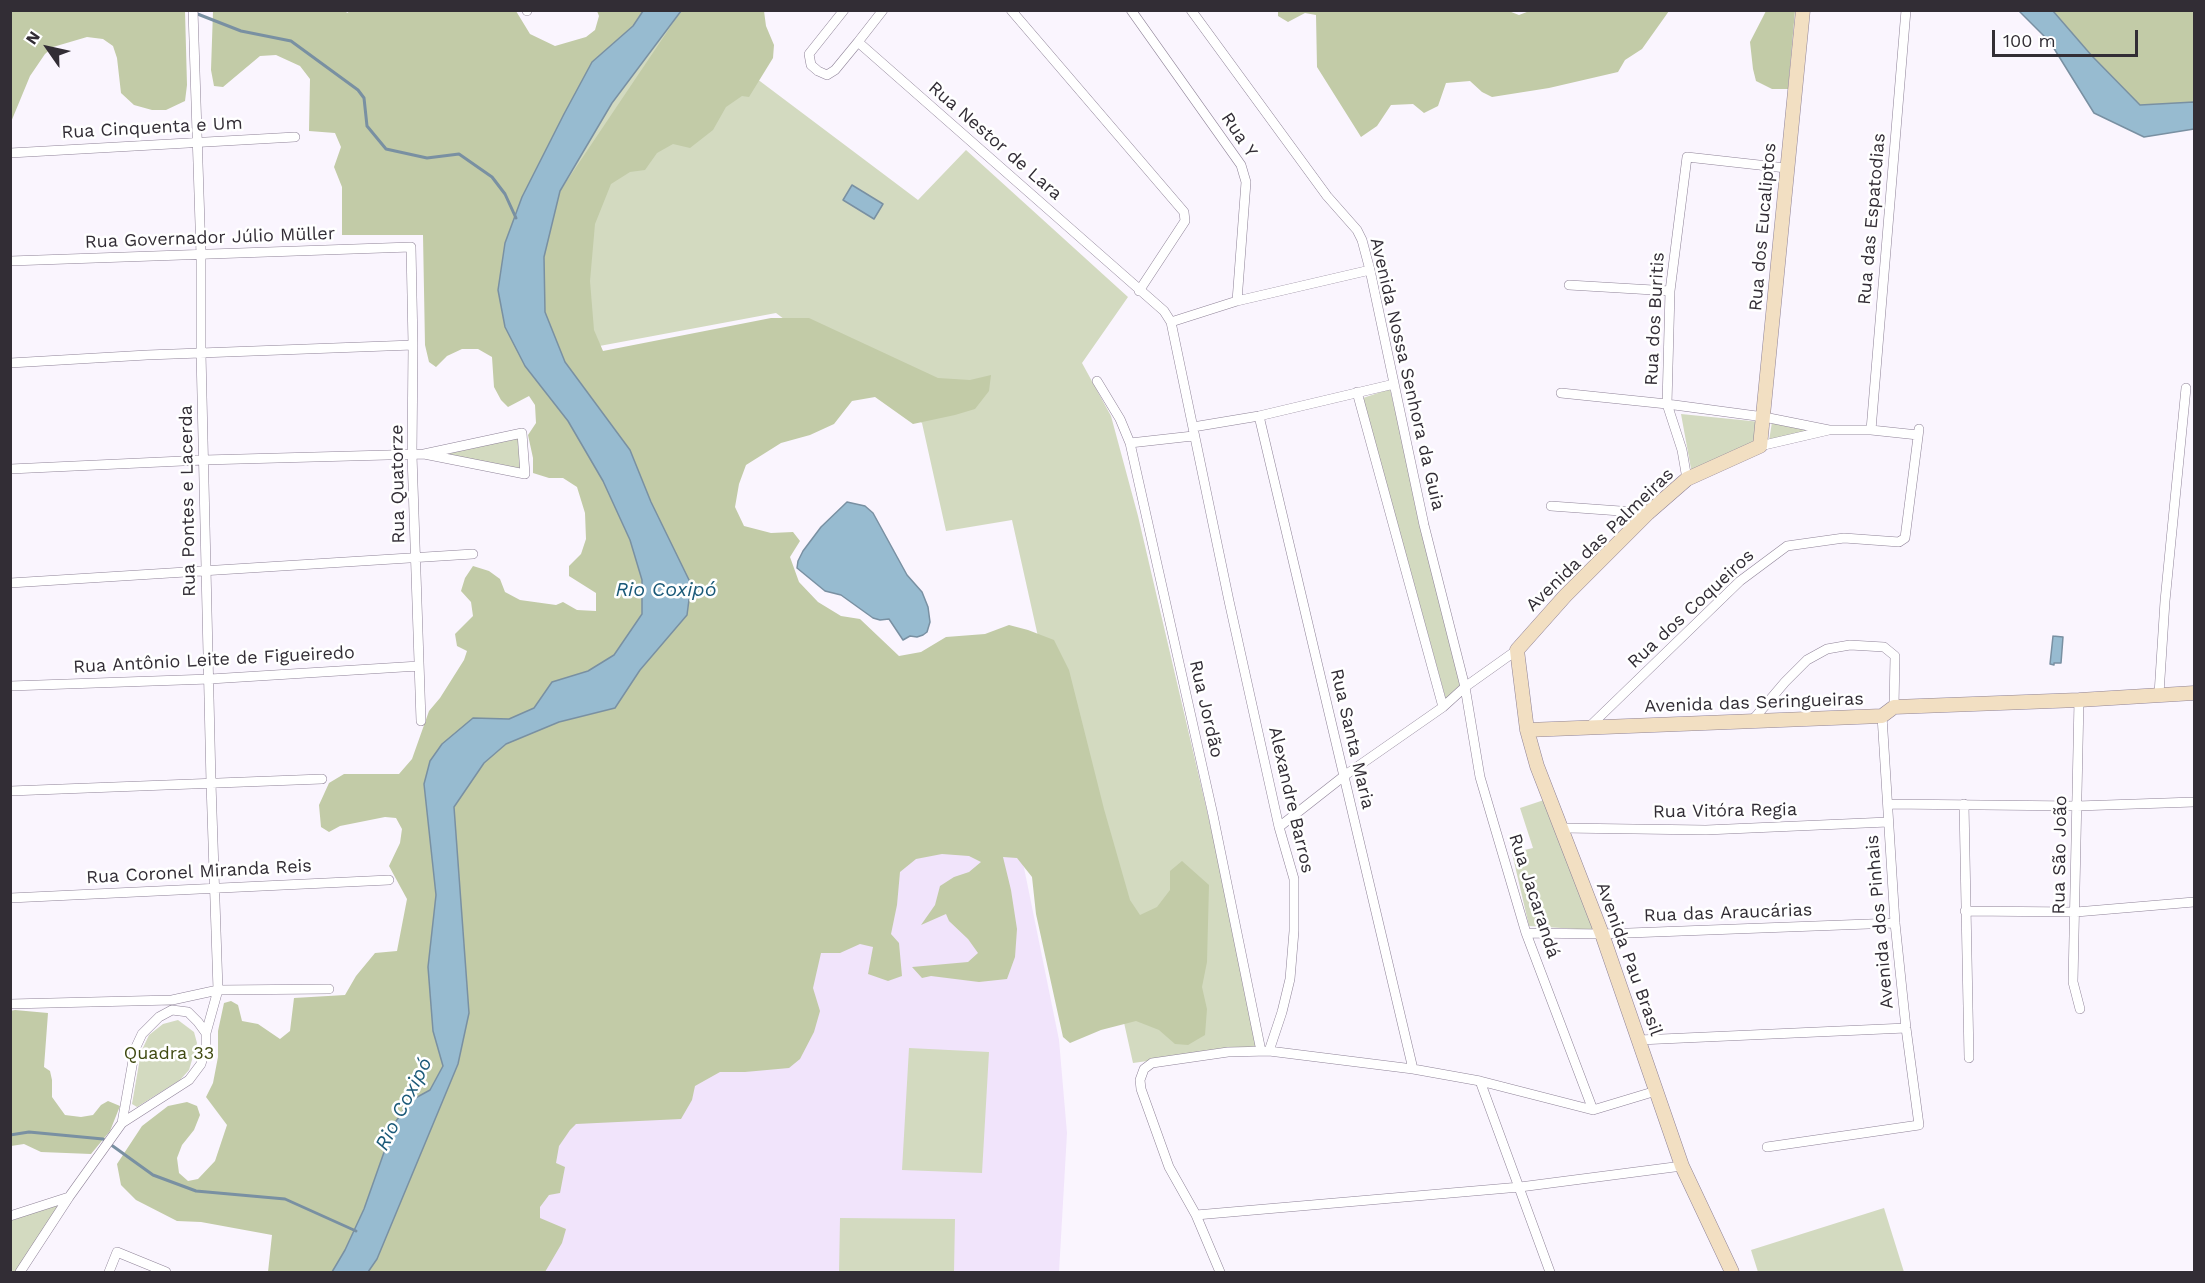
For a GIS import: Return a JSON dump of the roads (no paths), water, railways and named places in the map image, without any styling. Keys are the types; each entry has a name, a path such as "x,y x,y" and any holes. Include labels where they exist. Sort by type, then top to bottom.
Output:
{"street":[{"name":"Rua Pontes e Lacerda","path":"121,1126 189,1080 201,1064 206,1046 206,1033 218,990 193,10"},
{"path":"844,10 809,54 811,65 827,75 835,70 883,10"},
{"path":"1011,10 1184,212 1185,221 1139,291"},
{"name":"Rua Y","path":"1131,10 1241,165 1246,182 1237,301"},
{"name":"Avenida Nossa Senhora da Guia","path":"1191,10 1327,196 1357,230 1362,240 1424,525 1464,687"},
{"name":"Rua dos Eucaliptos","path":"1760,446 1803,10"},
{"name":"Rua das Espatodias","path":"1871,430 1906,10"},
{"name":"Rua Nestor de Lara","path":"858,42 1164,311 1171,322"},
{"name":"Rua Cinquenta e Um","path":"10,153 295,137"},
{"name":"Rua dos Buritis","path":"1687,479 1682,450 1667,404 1670,291 1686,157 1786,168"},
{"name":"Rua Governador Júlio Müller","path":"10,261 411,247"},
{"name":"Rua Quatorze","path":"411,247 412,455 421,721"},
{"path":"1171,322 1237,301 1370,270"},
{"path":"1569,285 1670,291"},
{"name":"Alexandre Barros","path":"1171,322 1279,827 1294,879 1294,931 1290,979 1282,1012 1265,1051"},
{"path":"10,363 413,345"},
{"name":"Rua Jordão","path":"1097,381 1120,419 1130,443 1265,1051"},
{"path":"1130,443 1193,431 1394,384"},
{"path":"2159,694 2165,601 2186,388"},
{"path":"1357,392 1443,708"},
{"path":"1561,393 1764,417 1829,430"},
{"name":"Rua Santa Maria","path":"1259,416 1413,1070"},
{"name":"Avenida das Palmeiras","path":"1279,827 1344,776 1443,708 1464,687 1517,650 1565,596 1648,513 1687,479 1760,446 1829,430 1918,432 1907,533 1905,538 1899,542"},
{"path":"10,469 204,460 412,455 522,433 525,474 424,454"},
{"path":"1551,506 1648,513"},
{"name":"Rua dos Coqueiros","path":"1589,727 1740,581 1787,546 1844,538 1899,542"},
{"path":"10,583 473,554"},
{"name":"Avenida dos Pinhais","path":"1751,722 1807,660 1827,649 1850,645 1884,647 1895,656 1888,712 1888,822 1906,1028 1918,1125 1767,1147"},
{"name":"Avenida Pau Brasil","path":"1517,650 1527,730 1538,766 1602,934 1682,1166 1732,1272"},
{"name":"Rua Antônio Leite de Figueiredo","path":"10,686 210,679 419,666"},
{"name":"Rua Jacarandá","path":"1464,687 1480,777 1526,933 1593,1110"},
{"name":"Avenida das Seringueiras","path":"1527,730 1751,722 2194,693"},
{"name":"Rua São João","path":"2079,700 2073,982 2080,1009"},
{"path":"10,791 322,779"},
{"path":"1888,804 2077,806 2194,802"},
{"path":"1964,804 1969,1058"},
{"name":"Rua Vitóra Regia","path":"1562,828 1706,830 1888,822"},
{"name":"Rua Coronel Miranda Reis","path":"10,898 389,880"},
{"path":"1965,911 2076,912 2194,902"},
{"name":"Rua das Araucárias","path":"1526,933 1602,934 1896,923"},
{"path":"10,1004 172,1005 218,990 329,989"},
{"path":"172,1005 188,1012 206,1033"},
{"path":"20,1272 69,1197 121,1126 135,1049 142,1034 172,1005"},
{"path":"1639,1040 1906,1028"},
{"path":"1220,1272 1196,1215 1170,1167 1141,1089 1142,1074 1152,1063 1228,1052 1265,1051 1480,1081 1593,1110 1656,1091"},
{"path":"1480,1081 1550,1272"},
{"path":"1196,1215 1520,1187 1682,1166"},
{"path":"10,1216 69,1197"},
{"path":"109,1272 117,1252 166,1272"}],"water":[{"name":"Rio Coxipó","path":"643,11 681,11 612,103 560,191 544,257 545,312 565,362 630,450 651,502 691,584 687,615 640,670 615,708 559,722 506,744 484,763 454,807 469,1013 458,1064 377,1259 368,1272 332,1272 364,1209 394,1124 410,1101 430,1090 443,1066 433,1031 428,967 436,895 424,784 430,761 442,744 473,718 509,719 534,708 552,682 588,671 614,655 642,614 642,580 630,540 603,481 568,421 525,366 505,327 498,290 505,243 522,197 564,114 592,62 633,26"},
{"path":"2019,11 2053,11 2092,56 2140,105 2194,102 2194,129 2144,137 2094,113 2050,42"},
{"path":"852,185 883,204 874,219 843,200"},
{"path":"847,502 865,506 873,513 907,575 922,592 928,607 930,622 927,632 923,635 910,636 903,640 889,619 873,618 841,595 825,591 797,568 803,551 821,527"},
{"path":"2053,636 2063,637 2061,663 2054,663 2054,665 2050,664"}],"waterway":[{"path":"195,13 241,31 291,41 358,90 364,98 367,126 386,149 427,158 459,154 492,177 505,194 516,218"},
{"path":"10,1135 29,1132 103,1139 153,1175 196,1191 285,1199 356,1231"}],"park label":[{"name":"Quadra 33","path":"169,1054"}]}
